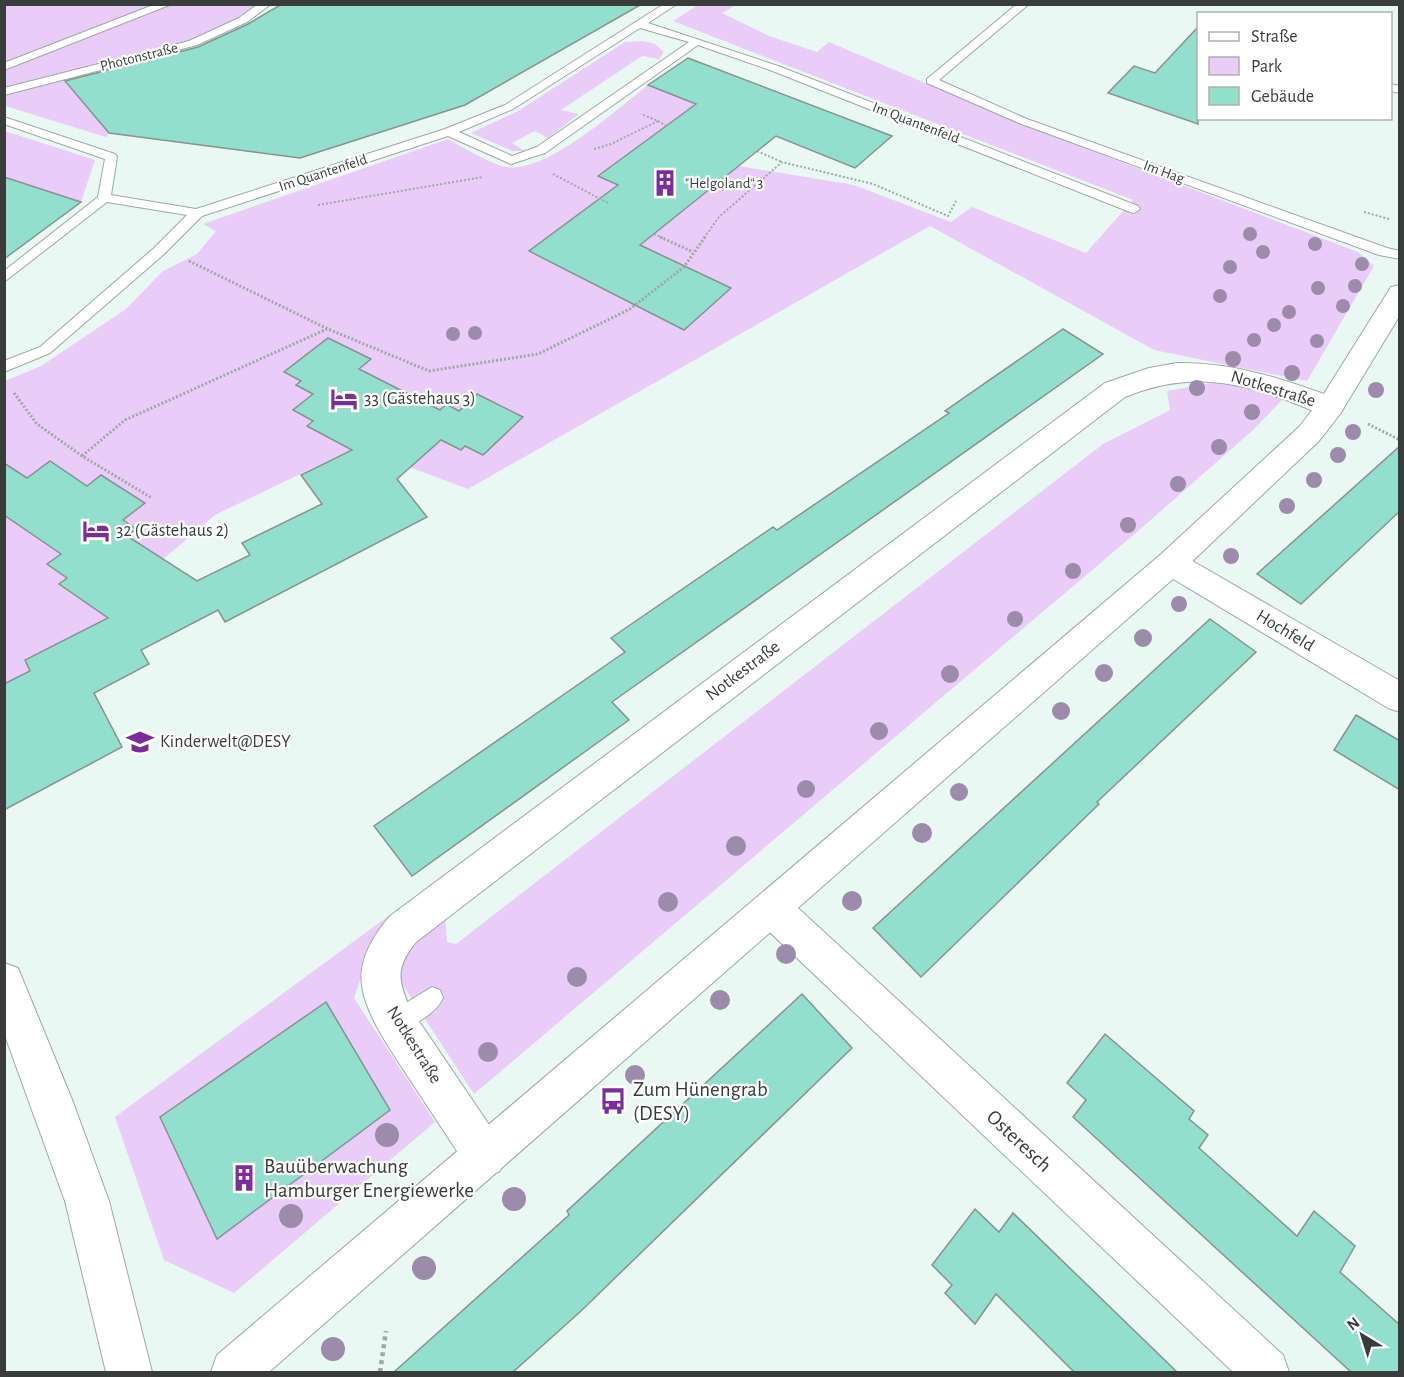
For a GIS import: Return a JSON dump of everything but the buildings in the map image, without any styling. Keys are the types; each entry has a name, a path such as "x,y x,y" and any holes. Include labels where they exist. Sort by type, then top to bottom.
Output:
{"street":[{"name":"Notkestraße","path":"234,1372 1171,563 1309,434 1330,407 1400,293"},
{"name":"Notkestraße","path":"485,1156 396,1022 382,990 382,966 388,947 403,929 1115,390 1155,376 1196,372 1231,374 1264,382 1330,407"},
{"name":"Hochfeld","path":"1171,563 1400,698"},
{"name":"Osteresch","path":"771,909 1266,1372"},
{"path":"4,982 52,1102 87,1201 129,1372"}],"lane":[{"name":"Photonstraße","path":"4,67 167,4"},
{"name":"Photonstraße","path":"4,92 193,44 243,20 267,4"},
{"name":"Im Quantenfeld","path":"104,198 197,213 449,132 509,107 672,4"},
{"name":"Im Hag","path":"1024,4 931,81 1023,121 1384,252 1400,255"},
{"name":"Im Quantenfeld","path":"639,24 697,41 774,68 1134,209"},
{"path":"449,132 511,160 541,150 697,41"},
{"path":"4,120 111,157 104,198 4,278"},
{"name":"Im Quantenfeld","path":"4,367 45,350 158,252 197,213"},
{"path":"396,1022 432,998"}],"path":[{"path":"610,101 667,126"},
{"path":"591,151 658,121"},
{"path":"758,151 782,162 873,184 948,216 956,201"},
{"path":"158,252 185,259 328,329 429,370 538,354 630,309 684,267 719,217 782,162"},
{"path":"550,172 608,203"},
{"path":"308,207 494,175"},
{"path":"654,234 693,252"},
{"path":"82,456 125,420 328,329"},
{"path":"11,390 37,424 82,456 152,498"},
{"path":"1368,424 1400,440"},
{"path":"380,1372 386,1331"}],"green space":[{"path":"5,5 258,5 238,18 189,41 5,88"},
{"path":"698,5 736,5 722,13 769,36 817,52 829,42 1024,125 1358,252 1374,266 1307,381 1154,350 930,226 468,489 356,447 215,515 108,606 120,612 30,671 5,684 5,381 41,366 126,309 163,271 197,254 216,231 203,224 448,139 502,166 518,167 537,162 578,139 648,85 696,104 598,176 627,190 567,235 557,230 529,251 622,297 668,258 640,245 739,166 854,185 951,222 972,207 1086,253 1133,200 673,21"},
{"path":"643,41 655,44 664,52 659,59 642,56 561,110 579,114 548,138 535,131 512,143 525,151 512,151 471,133 518,111 625,42"},
{"path":"63,79 109,133 106,137 5,106 5,95"},
{"path":"5,131 95,160 81,202 5,177"},
{"path":"1233,382 1284,398 1252,431 1137,532 474,1094 404,987 397,973 399,954 445,912 447,942 456,944 1103,444 1170,410 1167,391 1211,383"},
{"path":"391,914 370,952 354,998 435,1122 234,1293 164,1260 115,1117"}],"place":[{"name":"\"Helgoland\" 3","path":"665,183"},
{"name":"33 (Gästehaus 3)","path":"344,399"},
{"name":"32 (Gästehaus 2)","path":"96,531"},
{"name":"Kinderwelt@DESY","path":"140,742"},
{"name":"Zum Hünengrab (DESY)","path":"613,1101"},
{"name":"Bauüberwachung Hamburger Energiewerke","path":"244,1178"}]}
